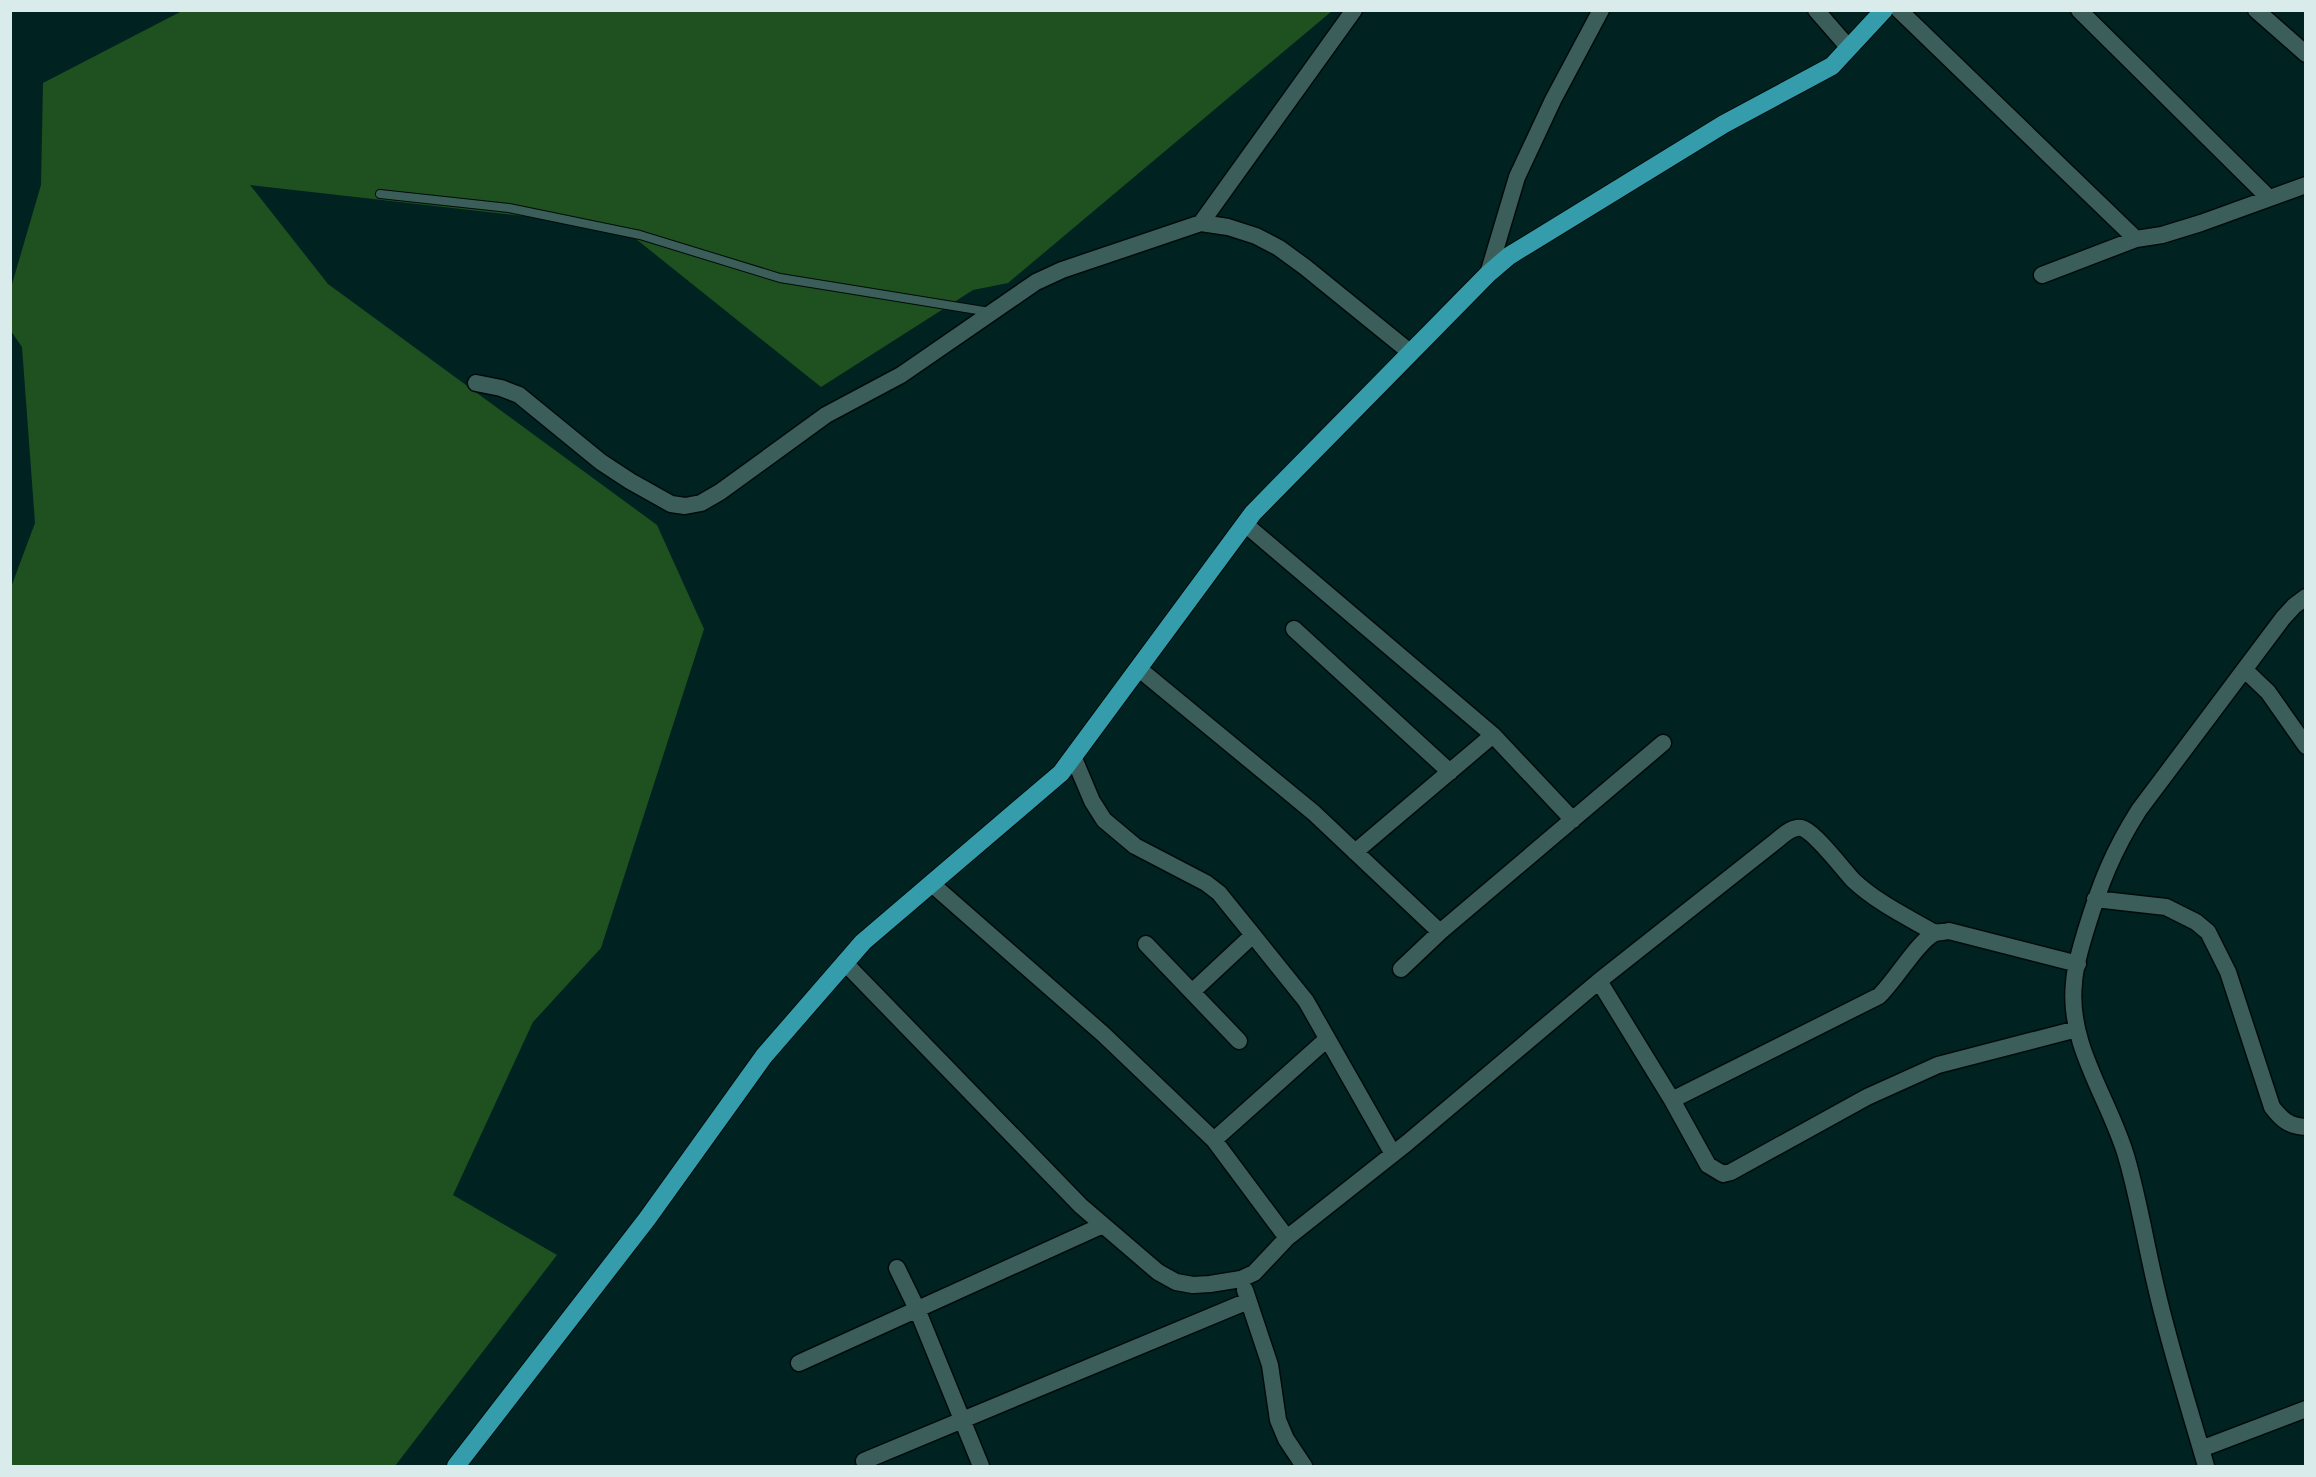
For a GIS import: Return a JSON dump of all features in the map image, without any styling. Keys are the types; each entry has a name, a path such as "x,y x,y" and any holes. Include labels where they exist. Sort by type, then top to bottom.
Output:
{"main road":[{"path":"456,1467 647,1219 764,1056 844,963 863,942 933,885 1061,772 1245,524 1488,274 1509,256 1724,124 1832,66 1884,10"}],"street":[{"path":"1201,223 1354,10"},
{"path":"1488,274 1517,177 1552,100 1601,10"},
{"path":"1816,10 1849,48"},
{"path":"1899,10 2136,239"},
{"path":"2079,10 2268,197"},
{"path":"2256,10 2303,46"},
{"path":"2042,275 2136,239 2163,235 2201,223 2306,184"},
{"path":"476,383 501,388 519,395 601,462 630,482 671,504 685,506 701,503 720,492 826,415 901,375 1036,282 1062,270 1201,223 1237,230 1279,248 1411,353"},
{"path":"1245,524 1493,735 1573,820"},
{"path":"2206,1467 2156,1290 2127,1160 2119,1133 2094,1080 2077,1029 2073,992 2095,899 2110,861 2139,810 2283,618 2306,597"},
{"path":"1294,629 1450,772"},
{"path":"1138,668 1289,791 1440,932"},
{"path":"2245,670 2268,692 2306,746"},
{"path":"1355,852 1493,735"},
{"path":"1401,969 1440,932 1664,743"},
{"path":"1073,756 1092,801 1104,820 1143,851 1206,883 1219,894 1253,935 1305,1001 1393,1154"},
{"path":"844,963 1055,1180 1103,1225 1158,1272 1176,1282 1193,1285 1241,1280 1254,1273 1287,1238 1393,1154 1599,981 1776,841 1796,828 1804,828 1855,881 1873,896 1935,933"},
{"path":"933,885 1103,1034 1214,1140 1287,1238"},
{"path":"2095,899 2166,907 2196,922 2208,932 2228,972 2272,1107 2282,1120 2295,1126 2306,1127"},
{"path":"1672,1100 1880,996 1923,943 1935,933 1949,931 2078,964"},
{"path":"1193,992 1253,935"},
{"path":"1146,944 1239,1041"},
{"path":"1599,981 1672,1100 1708,1165 1723,1174 1731,1172 1867,1097 1938,1065 2077,1029"},
{"path":"1214,1140 1328,1039"},
{"path":"799,1363 1103,1225"},
{"path":"897,1268 917,1309 981,1467"},
{"path":"1241,1280 1270,1365 1278,1420 1286,1439 1304,1467"},
{"path":"864,1461 1248,1301"},
{"path":"2201,1449 2306,1409"}],"lane":[{"path":"380,194 509,208 640,235 780,278 990,312"}],"green space":[{"path":"182,11 1332,11 1008,283 973,290 821,387 621,227 250,185 328,284 657,525 704,629 601,948 533,1022 453,1195 557,1255 395,1466 11,1466 10,590 35,523 22,347 11,331 10,291 41,185 43,83"}]}
